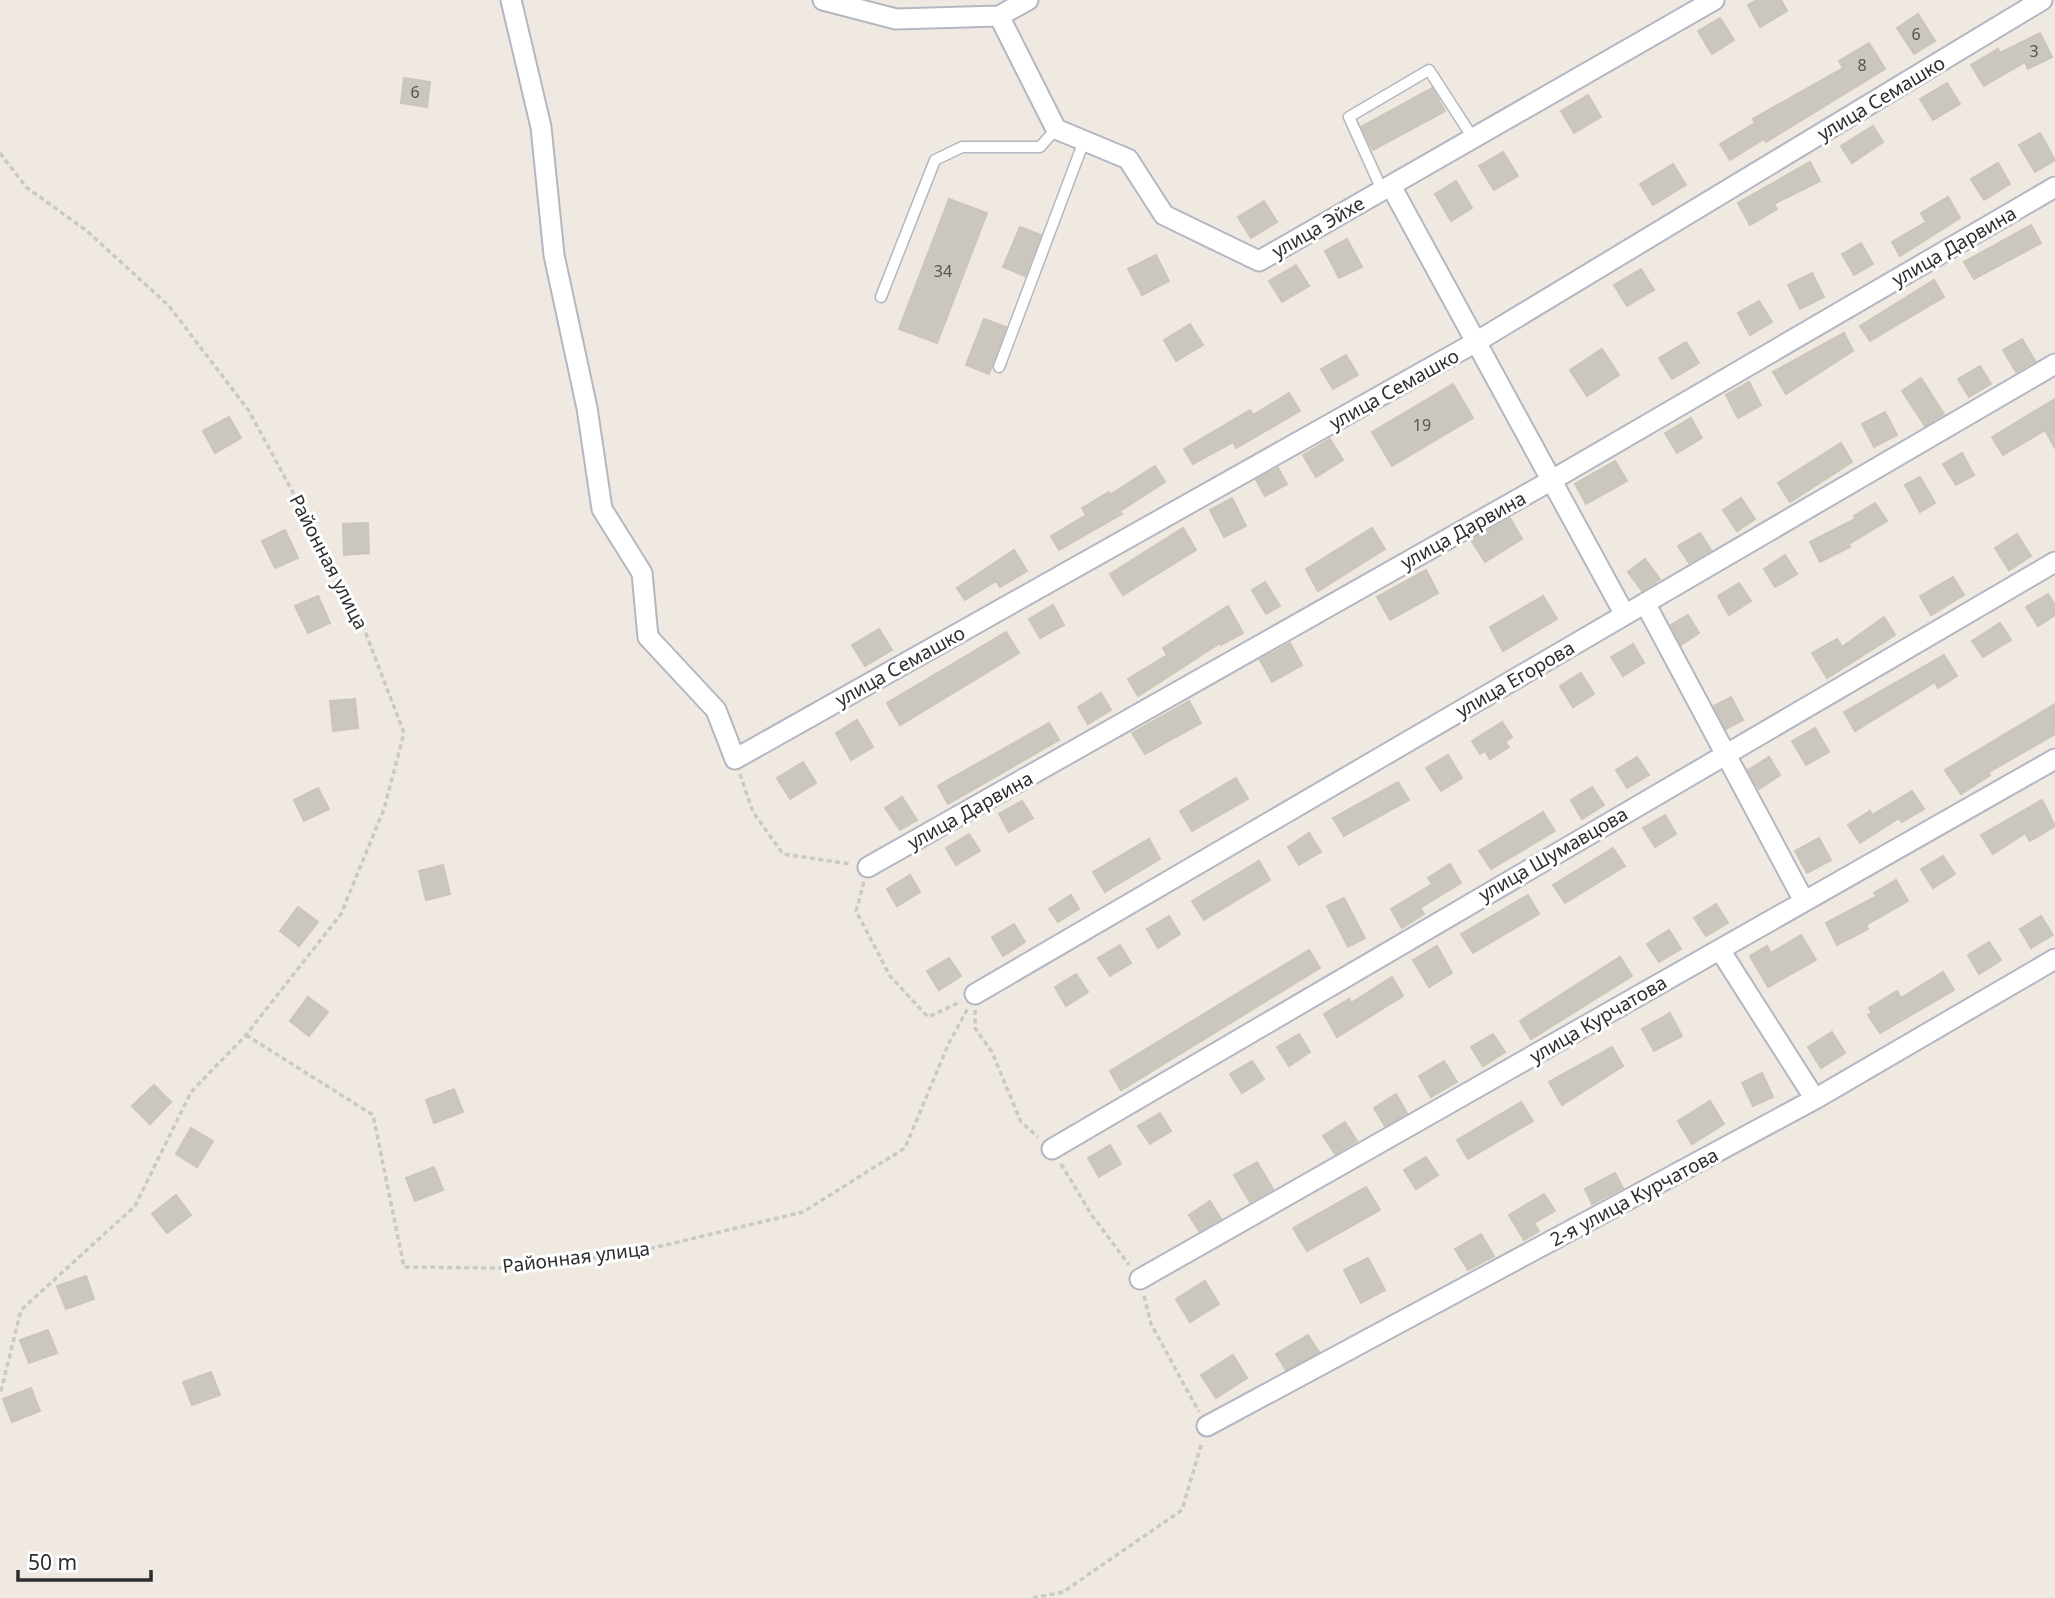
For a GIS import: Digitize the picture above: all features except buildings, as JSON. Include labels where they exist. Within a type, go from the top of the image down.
[{"type":"street","points":[[511,0],[541,127],[554,254],[587,408],[602,509],[642,573],[648,637],[716,710],[735,759]]},
{"type":"street","points":[[823,0],[896,19],[999,16],[1028,0]]},
{"type":"street","name":"улица Эйхе","points":[[1056,129],[1128,159],[1164,215],[1259,261],[1714,0]]},
{"type":"street","name":"улица Семашко","points":[[735,759],[1476,342],[2042,0]]},
{"type":"street","points":[[999,16],[1056,129]]},
{"type":"street","name":"улица Дарвина","points":[[868,867],[1552,480],[2055,187]]},
{"type":"street","points":[[1387,188],[1476,342],[1625,615]]},
{"type":"street","name":"улица Егорова","points":[[975,994],[2055,364]]},
{"type":"street","name":"улица Шумавцова","points":[[1052,1149],[2055,562]]},
{"type":"street","points":[[1645,603],[1804,901]]},
{"type":"street","name":"улица Курчатова","points":[[1140,1279],[2055,759]]},
{"type":"street","points":[[1720,950],[1815,1099]]},
{"type":"street","name":"2-я улица Курчатова","points":[[1207,1426],[1815,1099],[2055,958]]},
{"type":"lane","points":[[1387,188],[1349,117],[1429,70],[1473,138]]},
{"type":"lane","points":[[881,297],[936,160],[962,147],[1040,147],[1056,129]]},
{"type":"lane","points":[[999,367],[1084,141]]},
{"type":"path","name":"Районная улица","points":[[0,153],[26,187],[87,231],[169,306],[249,411],[358,612],[404,733],[384,808],[341,914],[246,1035],[191,1091],[135,1206],[21,1310],[0,1395]]},
{"type":"path","points":[[735,759],[753,811],[783,853],[868,867],[856,911],[890,976],[928,1017],[975,994],[975,1028],[992,1052],[1021,1122],[1052,1149],[1091,1214],[1140,1279],[1151,1324],[1207,1426],[1182,1510],[1063,1592],[1033,1598]]},
{"type":"path","name":"Районная улица","points":[[246,1035],[373,1115],[404,1267],[498,1268],[624,1255],[803,1212],[905,1148],[948,1045],[975,994]]}]
